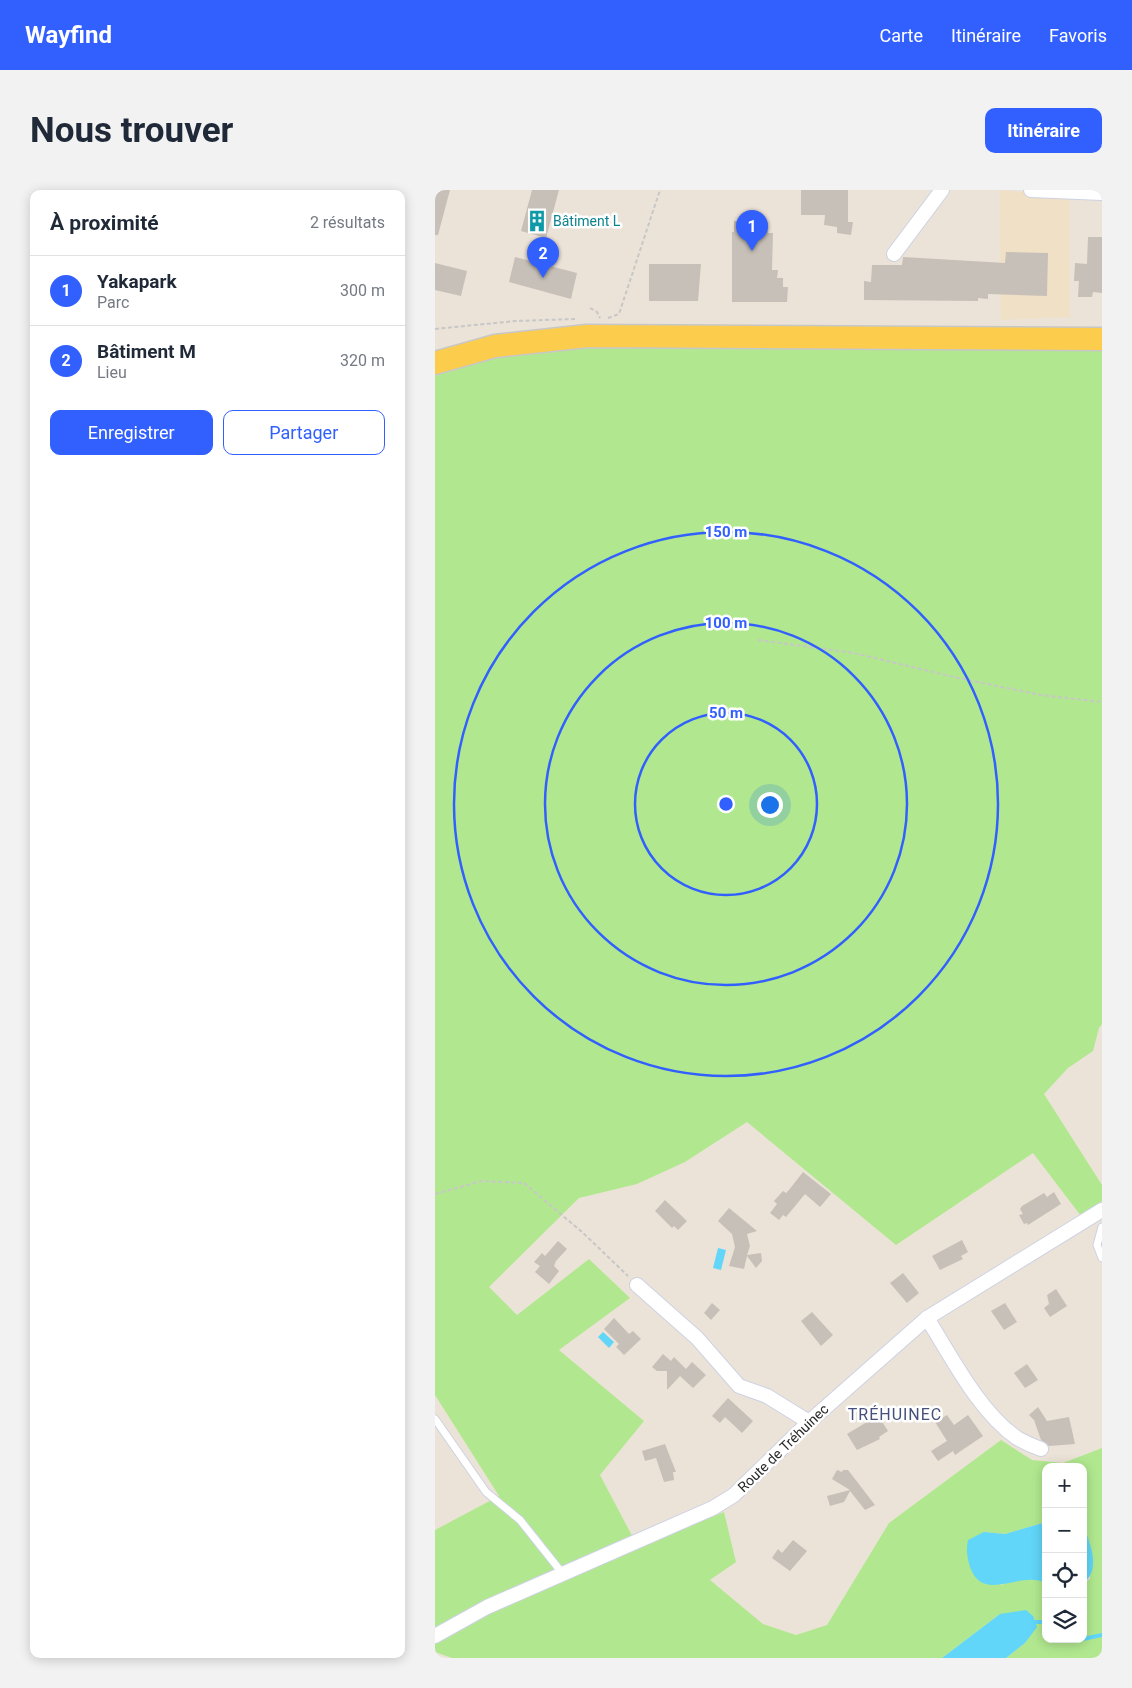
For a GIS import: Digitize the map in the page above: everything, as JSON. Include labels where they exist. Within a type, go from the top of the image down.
[{"type":"main road","points":[[435,363],[495,346],[587,336],[1102,339]]},
{"type":"street","points":[[895,254],[943,190]]},
{"type":"street","points":[[1031,190],[1102,193]]},
{"type":"street","name":"Route de Tréhuinec","points":[[435,1636],[487,1607],[713,1508],[734,1495],[809,1422],[927,1318],[1101,1215]]},
{"type":"street","points":[[637,1285],[697,1338],[739,1386],[767,1396],[809,1422]]},
{"type":"street","points":[[927,1318],[963,1375],[994,1418],[1017,1438],[1041,1450]]},
{"type":"lane","points":[[1102,1228],[1097,1245],[1102,1258]]},
{"type":"lane","points":[[435,1419],[485,1492],[520,1520],[563,1574]]},
{"type":"path","points":[[591,318],[619,314],[660,190]]},
{"type":"path","points":[[590,308],[597,312],[600,318]]},
{"type":"path","points":[[435,329],[515,321],[581,319]]},
{"type":"path","points":[[758,640],[854,653],[958,678],[1041,695],[1102,702]]},
{"type":"path","points":[[435,1194],[482,1181],[524,1183],[582,1232],[637,1285]]},
{"type":"shaded area","points":[[1000,190],[1069,197],[1070,317],[1001,320]]},
{"type":"green space","points":[[627,345],[1102,347],[1102,1024],[1099,1028],[1093,1051],[1068,1068],[1044,1094],[1102,1185],[1102,1201],[1081,1216],[1033,1153],[896,1245],[747,1122],[685,1162],[637,1184],[579,1198],[489,1287],[517,1315],[589,1259],[630,1298],[559,1350],[644,1421],[600,1475],[638,1547],[724,1512],[736,1562],[710,1580],[763,1624],[796,1635],[827,1625],[889,1523],[1001,1440],[1032,1460],[1063,1463],[1102,1448],[1102,1658],[1006,1658],[1025,1643],[1000,1614],[942,1658],[452,1658],[435,1652],[435,1530],[499,1496],[435,1395],[435,372],[458,364],[505,353],[554,348]],"holes":[[[1042,1463],[1087,1463],[1087,1544],[1090,1579],[1087,1581],[1087,1643],[1042,1643],[1042,1582],[1029,1579],[1001,1585],[984,1532],[1005,1534],[1042,1523]]]},
{"type":"water","points":[[718,1248],[726,1250],[721,1270],[713,1268]]},
{"type":"water","points":[[603,1332],[614,1342],[609,1348],[598,1337]]},
{"type":"water","points":[[1042,1523],[1042,1582],[1025,1580],[993,1585],[984,1583],[976,1578],[968,1560],[968,1540],[984,1532],[1005,1534]]},
{"type":"water","points":[[1087,1536],[1093,1560],[1093,1566],[1087,1579]]},
{"type":"water","points":[[1026,1610],[1033,1616],[1037,1627],[1025,1643],[1006,1658],[942,1658],[1000,1614]]},
{"type":"building","points":[[435,190],[450,190],[438,235],[435,235]]},
{"type":"building","name":"Bâtiment L","points":[[532,190],[559,190],[546,238],[521,231]]},
{"type":"building","points":[[801,190],[848,190],[848,222],[853,222],[851,235],[837,233],[837,227],[824,225],[825,215],[801,215]]},
{"type":"building","points":[[734,221],[768,222],[768,233],[773,233],[772,270],[778,270],[777,278],[783,278],[783,287],[788,287],[787,302],[732,302],[732,232],[734,232]]},
{"type":"building","points":[[1088,237],[1102,237],[1102,293],[1093,292],[1092,297],[1078,297],[1079,281],[1074,281],[1075,263],[1087,264]]},
{"type":"building","points":[[1006,252],[1048,253],[1047,296],[988,294],[988,299],[978,298],[978,301],[864,300],[864,281],[871,282],[872,265],[902,265],[903,257],[1005,263]]},
{"type":"building","points":[[515,257],[577,273],[571,299],[509,282]]},
{"type":"building","points":[[435,263],[467,271],[461,296],[435,290]]},
{"type":"building","points":[[649,264],[701,264],[698,301],[649,301]]},
{"type":"building","points":[[803,1172],[831,1194],[820,1207],[805,1194],[786,1217],[783,1215],[779,1220],[770,1213],[777,1204],[774,1201],[783,1191],[786,1193],[789,1190]]},
{"type":"building","points":[[1054,1192],[1061,1204],[1028,1225],[1027,1223],[1024,1224],[1019,1215],[1023,1214],[1020,1209],[1022,1206],[1044,1193],[1047,1197]]},
{"type":"building","points":[[665,1200],[687,1221],[678,1230],[674,1226],[672,1228],[655,1211]]},
{"type":"building","points":[[729,1208],[757,1231],[747,1234],[750,1246],[747,1255],[761,1253],[762,1261],[756,1268],[747,1256],[744,1269],[729,1266],[735,1247],[732,1234],[718,1221]]},
{"type":"building","points":[[962,1240],[968,1252],[961,1256],[963,1259],[940,1270],[932,1256]]},
{"type":"building","points":[[558,1241],[567,1249],[556,1261],[554,1266],[559,1271],[549,1284],[535,1272],[540,1266],[534,1262],[542,1253],[545,1256]]},
{"type":"building","points":[[903,1273],[919,1293],[907,1303],[890,1283]]},
{"type":"building","points":[[1056,1289],[1067,1306],[1050,1317],[1044,1308],[1049,1304],[1047,1295]]},
{"type":"building","points":[[712,1303],[720,1310],[711,1320],[704,1313]]},
{"type":"building","points":[[1005,1303],[1017,1322],[1004,1330],[991,1311]]},
{"type":"building","points":[[812,1312],[833,1335],[821,1346],[801,1321]]},
{"type":"building","points":[[614,1318],[629,1334],[633,1331],[641,1339],[624,1355],[616,1347],[619,1344],[604,1329]]},
{"type":"building","points":[[663,1354],[671,1361],[674,1357],[686,1369],[692,1362],[706,1375],[693,1388],[680,1376],[667,1390],[667,1371],[657,1371],[652,1367]]},
{"type":"building","points":[[1027,1364],[1038,1380],[1025,1388],[1014,1373]]},
{"type":"building","points":[[728,1398],[753,1421],[742,1433],[725,1417],[720,1423],[712,1416]]},
{"type":"building","points":[[1038,1407],[1047,1421],[1069,1417],[1075,1444],[1049,1446],[1041,1440],[1034,1420],[1029,1415]]},
{"type":"building","points":[[876,1412],[888,1431],[879,1437],[880,1439],[857,1450],[847,1434],[867,1422],[865,1418]]},
{"type":"building","points":[[947,1415],[954,1425],[968,1415],[983,1436],[955,1455],[953,1451],[938,1461],[931,1451],[947,1441],[935,1422]]},
{"type":"building","points":[[665,1444],[676,1472],[673,1472],[674,1480],[664,1482],[656,1458],[645,1461],[642,1451]]},
{"type":"building","points":[[837,1470],[842,1472],[843,1470],[848,1470],[875,1505],[865,1510],[850,1491],[844,1502],[830,1506],[827,1496],[850,1490],[832,1479]]},
{"type":"building","points":[[793,1540],[807,1551],[790,1571],[772,1558],[778,1549],[782,1553]]},
{"type":"waterway","points":[[1033,1622],[1042,1622]]},
{"type":"waterway","points":[[1087,1638],[1102,1635]]},
{"type":"place","name":"Bâtiment L","points":[[537,221]]},
{"type":"place","name":"Yakapark","points":[[752,251]]},
{"type":"place","name":"Bâtiment M","points":[[543,278]]},
{"type":"district","name":"TRÉHUINEC","points":[[895,1414]]}]
